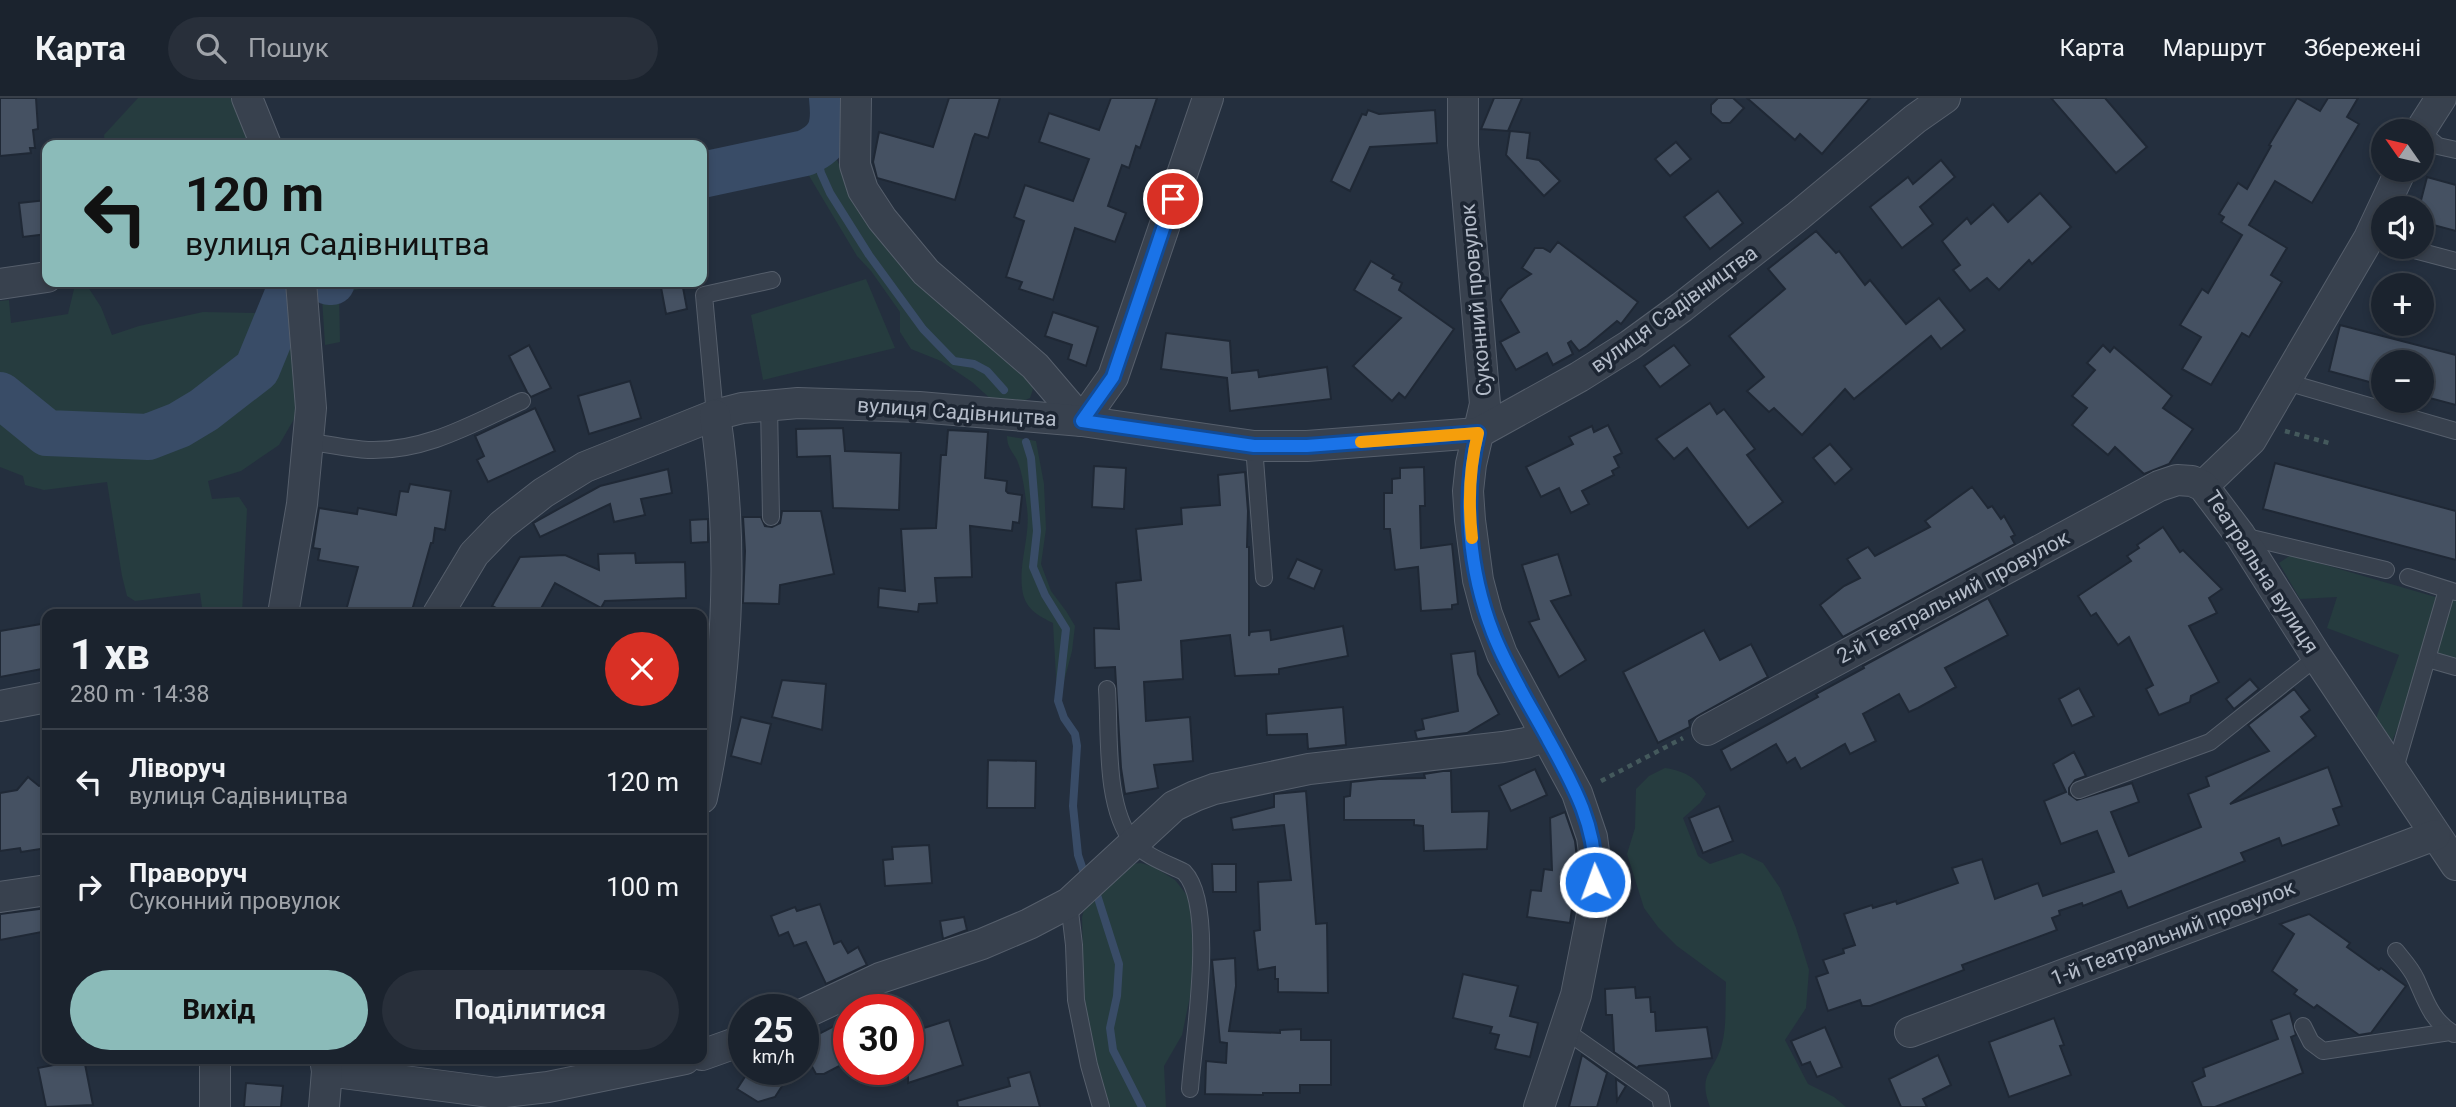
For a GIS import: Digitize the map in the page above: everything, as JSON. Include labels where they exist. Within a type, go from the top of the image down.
[{"type":"street","points":[[247,98],[264,140]]},
{"type":"street","points":[[856,98],[855,164],[863,190],[876,209],[926,272],[1035,366],[1082,421],[1113,377],[1208,98]]},
{"type":"street","name":"Суконний провулок","points":[[1462,98],[1463,145],[1485,404],[1471,464],[1468,491],[1478,580],[1493,634],[1577,793],[1592,837],[1596,867],[1583,962],[1566,1031],[1539,1107]]},
{"type":"street","name":"вулиця Садівництва","points":[[441,609],[474,554],[502,525],[543,493],[585,467],[715,415],[769,404],[919,407],[1082,421],[1254,446],[1307,446],[1478,433],[1630,345],[1682,307],[1915,119],[1945,98]]},
{"type":"street","points":[[2429,119],[2441,98]]},
{"type":"street","name":"Театральна вулиця","points":[[2371,248],[2251,440],[2203,486],[2240,535],[2317,657],[2456,865]]},
{"type":"street","points":[[0,284],[42,278]]},
{"type":"street","points":[[284,609],[302,504],[311,408],[301,287]]},
{"type":"street","points":[[707,766],[723,667],[727,603],[723,471],[715,415]]},
{"type":"street","name":"2-й Театральний провулок","points":[[1707,730],[2160,486],[2177,480],[2192,481],[2203,486]]},
{"type":"street","points":[[0,706],[42,698]]},
{"type":"street","points":[[819,1007],[880,978],[982,944],[1069,903],[1174,806],[1214,789],[1309,769],[1503,747],[1546,736]]},
{"type":"street","name":"1-й Театральний провулок","points":[[1910,1032],[2435,835]]},
{"type":"street","points":[[0,897],[42,891]]},
{"type":"street","points":[[707,1053],[728,1046]]},
{"type":"street","points":[[215,1064],[215,1107]]},
{"type":"street","points":[[324,1107],[326,1065],[497,1100],[661,1064]]},
{"type":"lane","points":[[2434,143],[2456,150]]},
{"type":"lane","points":[[2434,255],[2456,261]]},
{"type":"lane","points":[[707,287],[772,280]]},
{"type":"lane","points":[[703,287],[715,415]]},
{"type":"lane","points":[[2286,382],[2456,432]]},
{"type":"lane","points":[[309,442],[370,450],[408,448],[443,438],[522,401]]},
{"type":"lane","points":[[769,404],[771,517]]},
{"type":"lane","points":[[1254,446],[1264,578]]},
{"type":"lane","points":[[2240,535],[2386,570]]},
{"type":"lane","points":[[2394,773],[2428,659],[2452,591],[2408,577]]},
{"type":"lane","points":[[2079,790],[2210,742],[2317,657]]},
{"type":"lane","points":[[2428,659],[2456,667]]},
{"type":"lane","points":[[1107,689],[1114,796],[1121,820],[1134,843],[1184,872],[1193,885],[1197,901],[1200,984],[1191,1088]]},
{"type":"lane","points":[[1069,903],[1076,1000],[1089,1065],[1101,1107]]},
{"type":"lane","points":[[2396,951],[2416,978],[2432,1015],[2453,1034]]},
{"type":"lane","points":[[2303,1026],[2311,1042],[2323,1051],[2453,1034]]},
{"type":"lane","points":[[1566,1031],[1660,1097],[1662,1107]]},
{"type":"path","points":[[2260,424],[2329,443]]},
{"type":"path","points":[[1577,793],[1700,729],[1707,730]]},
{"type":"green space","points":[[138,98],[235,98],[250,140],[104,140],[104,135]]},
{"type":"green space","points":[[824,152],[834,154],[850,187],[1029,377],[1033,389],[1030,398],[1016,404],[994,402],[972,382],[941,361],[911,349],[900,332],[900,312],[857,256],[808,174],[809,159]]},
{"type":"green space","points":[[866,279],[895,348],[763,380],[751,315]]},
{"type":"green space","points":[[88,287],[101,307],[112,335],[139,326],[203,312],[257,313],[281,328],[298,350],[301,407],[279,445],[241,471],[208,481],[212,499],[239,497],[247,509],[242,609],[202,609],[200,593],[135,601],[127,596],[122,576],[107,482],[44,490],[25,485],[23,476],[0,467],[0,301],[9,300],[11,323],[68,314],[74,289]]},
{"type":"green space","points":[[321,287],[368,287],[339,294],[340,342],[325,345]]},
{"type":"green space","points":[[1007,436],[1036,441],[1044,484],[1046,529],[1041,564],[1051,591],[1075,626],[1072,651],[1060,696],[1057,695],[1053,623],[1038,615],[1023,594],[1027,508],[1021,471]]},
{"type":"green space","points":[[2291,555],[2439,598],[2415,684],[2391,744],[2374,724],[2399,655],[2327,628],[2337,597],[2300,599],[2279,563]]},
{"type":"green space","points":[[2451,596],[2456,598],[2456,662],[2435,656]]},
{"type":"green space","points":[[1665,768],[1689,776],[1706,794],[1683,818],[1698,856],[1710,864],[1742,853],[1763,863],[1780,888],[1809,970],[1806,1008],[1785,1040],[1808,1084],[1834,1097],[1846,1107],[1710,1107],[1705,1087],[1708,1073],[1724,1037],[1726,982],[1677,946],[1658,927],[1644,908],[1627,854],[1635,828],[1636,789],[1649,776]]},
{"type":"green space","points":[[1141,863],[1154,867],[1175,880],[1190,899],[1194,977],[1182,1035],[1164,1066],[1166,1107],[1110,1107],[1094,1057],[1084,1010],[1082,917],[1086,904],[1131,864]]},
{"type":"water","points":[[770,156],[774,167],[707,187],[707,166]]},
{"type":"building","points":[[0,98],[36,98],[38,129],[33,130],[35,148],[30,148],[31,153],[0,156]]},
{"type":"building","points":[[949,98],[1000,98],[988,138],[975,134],[973,138],[955,200],[877,178],[873,162],[879,132],[933,147]]},
{"type":"building","points":[[1111,98],[1157,98],[1140,148],[1136,146],[1129,168],[1122,165],[1108,206],[1126,213],[1115,242],[1075,228],[1053,300],[1019,289],[1022,282],[1006,277],[1024,221],[1014,217],[1025,185],[1073,201],[1089,159],[1039,142],[1049,113],[1099,130]]},
{"type":"building","points":[[1494,98],[1522,98],[1508,131],[1481,129]]},
{"type":"building","points":[[1718,98],[1733,98],[1744,108],[1730,123],[1722,123],[1711,113],[1711,105]]},
{"type":"building","points":[[1747,98],[1870,98],[1822,154],[1800,134],[1795,140]]},
{"type":"building","points":[[2051,98],[2105,98],[2147,147],[2116,173]]},
{"type":"building","points":[[2297,98],[2320,111],[2328,98],[2358,98],[2347,117],[2359,124],[2312,203],[2275,181],[2249,225],[2287,248],[2271,275],[2282,282],[2249,337],[2242,333],[2211,385],[2182,369],[2201,337],[2180,325],[2202,289],[2208,293],[2242,235],[2221,222],[2224,217],[2219,214],[2238,183],[2247,189]]},
{"type":"building","points":[[1368,110],[1379,114],[1435,110],[1437,143],[1370,147],[1350,191],[1331,181],[1362,114],[1366,115]]},
{"type":"building","points":[[1510,131],[1530,133],[1527,158],[1539,160],[1560,181],[1544,196],[1506,155]]},
{"type":"building","points":[[1676,142],[1691,159],[1670,176],[1655,159]]},
{"type":"building","points":[[1941,160],[1955,177],[1920,207],[1933,224],[1902,248],[1870,207],[1908,177],[1913,184]]},
{"type":"building","points":[[2434,179],[2456,185],[2456,231],[2434,225],[2434,196],[2422,196],[2426,182],[2434,182]]},
{"type":"building","points":[[1718,191],[1743,223],[1710,249],[1684,217]]},
{"type":"building","points":[[2040,193],[2071,227],[2032,264],[2029,260],[1999,290],[1987,278],[1970,291],[1953,270],[1960,265],[1942,241],[1967,218],[1971,224],[1993,204],[2008,222]]},
{"type":"building","points":[[42,201],[42,235],[23,237],[19,203]]},
{"type":"building","points":[[1816,231],[1836,253],[1839,251],[1865,285],[1870,280],[1906,324],[1939,298],[1965,330],[1941,349],[1931,336],[1854,399],[1845,389],[1802,435],[1774,408],[1769,412],[1747,391],[1764,377],[1729,336],[1785,289],[1768,269]]},
{"type":"building","points":[[1558,242],[1638,302],[1621,324],[1617,321],[1579,351],[1571,341],[1568,343],[1573,354],[1553,365],[1547,353],[1516,370],[1500,342],[1519,332],[1500,300],[1508,289],[1531,274],[1522,268],[1535,248],[1550,252]]},
{"type":"building","points":[[1371,261],[1402,283],[1399,290],[1454,329],[1405,398],[1399,393],[1392,401],[1353,366],[1401,318],[1354,290]]},
{"type":"building","points":[[661,287],[683,287],[687,309],[666,314]]},
{"type":"building","points":[[1053,312],[1098,327],[1086,366],[1068,359],[1072,345],[1045,336]]},
{"type":"building","points":[[2340,325],[2371,333],[2371,336],[2383,336],[2456,355],[2456,405],[2434,399],[2434,350],[2371,350],[2371,382],[2329,371]]},
{"type":"building","points":[[1166,333],[1230,341],[1232,373],[1258,370],[1259,377],[1327,367],[1331,399],[1230,411],[1227,378],[1161,369]]},
{"type":"building","points":[[529,345],[551,388],[531,397],[509,356]]},
{"type":"building","points":[[1674,345],[1690,365],[1660,387],[1644,366]]},
{"type":"building","points":[[2103,345],[2110,352],[2114,347],[2172,396],[2163,408],[2193,429],[2169,464],[2144,474],[2115,447],[2108,455],[2072,425],[2087,408],[2072,396],[2095,370],[2087,363]]},
{"type":"building","points":[[630,381],[641,418],[589,434],[578,396]]},
{"type":"building","points":[[1710,403],[1717,414],[1724,409],[1755,449],[1747,455],[1783,502],[1748,528],[1687,448],[1674,459],[1656,439]]},
{"type":"building","points":[[535,408],[555,451],[488,482],[477,460],[484,456],[475,436]]},
{"type":"building","points":[[1608,425],[1622,453],[1614,457],[1619,467],[1612,471],[1614,475],[1582,491],[1589,504],[1571,513],[1559,488],[1541,497],[1526,467],[1573,444],[1569,437],[1592,426],[1594,432]]},
{"type":"building","points":[[843,428],[845,451],[901,453],[899,510],[833,508],[830,456],[797,457],[796,429]]},
{"type":"building","points":[[948,430],[988,432],[985,478],[1007,481],[1008,493],[1022,495],[1019,523],[1013,522],[1012,531],[970,526],[972,577],[935,578],[937,603],[919,604],[918,612],[878,607],[879,588],[905,591],[901,529],[936,528],[941,455],[946,455]]},
{"type":"building","points":[[1830,444],[1852,469],[1835,484],[1813,458]]},
{"type":"building","points":[[2275,463],[2456,511],[2456,560],[2263,509]]},
{"type":"building","points":[[1094,466],[1126,468],[1124,509],[1092,507]]},
{"type":"building","points":[[1424,467],[1425,506],[1420,506],[1421,548],[1452,544],[1458,604],[1452,605],[1452,609],[1421,611],[1418,567],[1395,570],[1390,529],[1384,529],[1384,493],[1392,493],[1392,479],[1400,478],[1400,468]]},
{"type":"building","points":[[668,469],[672,493],[641,499],[645,515],[614,522],[610,504],[540,537],[533,523],[600,486]]},
{"type":"building","points":[[1245,472],[1249,547],[1249,636],[1250,632],[1270,630],[1271,640],[1343,626],[1348,656],[1279,669],[1279,674],[1235,676],[1230,635],[1181,641],[1183,679],[1144,682],[1146,721],[1190,717],[1193,761],[1154,765],[1158,788],[1125,794],[1115,667],[1095,668],[1094,628],[1119,629],[1116,583],[1141,580],[1136,529],[1182,524],[1181,508],[1220,505],[1218,475]]},
{"type":"building","points":[[410,484],[451,491],[445,530],[435,528],[433,543],[412,609],[346,609],[358,567],[318,560],[320,549],[313,548],[319,508],[357,514],[358,508],[396,515],[400,491],[408,492]]},
{"type":"building","points":[[1972,487],[1988,508],[1992,506],[2001,519],[2004,516],[2015,535],[2011,537],[2015,544],[1843,637],[1820,605],[1844,586],[1860,578],[1847,559],[1868,547],[1875,556],[1930,527],[1925,521]]},
{"type":"building","points":[[782,511],[821,511],[834,574],[780,585],[779,604],[743,603],[743,517],[761,517],[765,526],[772,527],[780,523]]},
{"type":"building","points":[[708,519],[708,542],[691,543],[690,520]]},
{"type":"building","points":[[2163,527],[2180,552],[2183,550],[2222,589],[2209,598],[2217,613],[2189,626],[2219,682],[2191,696],[2190,702],[2159,715],[2146,689],[2153,685],[2129,637],[2118,645],[2096,613],[2091,616],[2078,596],[2131,561],[2127,556],[2139,548],[2137,545]]},
{"type":"building","points":[[635,553],[636,563],[685,562],[686,598],[605,601],[601,608],[555,583],[541,609],[498,609],[492,606],[520,557],[565,555],[599,570],[598,554]]},
{"type":"building","points":[[1558,554],[1571,595],[1551,601],[1586,660],[1559,677],[1529,622],[1539,619],[1522,565]]},
{"type":"building","points":[[1297,559],[1322,570],[1314,589],[1288,578]]},
{"type":"building","points":[[1988,598],[2008,635],[1945,668],[1956,687],[1918,708],[1909,712],[1899,694],[1863,714],[1876,741],[1850,754],[1845,744],[1801,769],[1795,758],[1787,763],[1776,744],[1731,770],[1721,750],[1818,697],[1816,694],[1864,668],[1863,666]]},
{"type":"building","points":[[42,624],[42,669],[0,677],[0,631]]},
{"type":"building","points":[[1704,630],[1720,660],[1751,644],[1768,677],[1689,721],[1690,727],[1658,743],[1623,672]]},
{"type":"building","points":[[1475,651],[1478,674],[1499,714],[1467,733],[1417,739],[1415,731],[1424,729],[1422,719],[1458,711],[1451,654]]},
{"type":"building","points":[[2250,679],[2259,689],[2234,709],[2226,699]]},
{"type":"building","points":[[782,680],[826,684],[822,730],[772,717]]},
{"type":"building","points":[[2079,688],[2094,716],[2072,726],[2059,699]]},
{"type":"building","points":[[2294,689],[2310,710],[2301,717],[2316,736],[2230,804],[2328,767],[2342,806],[2333,809],[2339,825],[2282,846],[2279,838],[2241,853],[2245,861],[2128,908],[2121,891],[2083,906],[2082,903],[2059,911],[2060,915],[2052,918],[2057,930],[1962,965],[1964,970],[1870,1006],[1862,1006],[1860,1000],[1828,1011],[1816,977],[1828,973],[1823,960],[1844,953],[1843,949],[1855,945],[1844,914],[1872,905],[1873,908],[1896,901],[1897,904],[1958,883],[1952,868],[1982,859],[1995,899],[2038,883],[2043,896],[2114,872],[2097,831],[2061,844],[2044,801],[2066,792],[2053,764],[2074,752],[2086,776],[2075,780],[2069,788],[2069,794],[2077,800],[2132,783],[2139,802],[2111,812],[2129,856],[2201,827],[2188,794],[2209,786],[2206,777],[2269,751],[2248,725]]},
{"type":"building","points":[[1343,707],[1346,745],[1308,749],[1307,734],[1267,735],[1266,714]]},
{"type":"building","points":[[741,717],[771,724],[761,764],[731,756]]},
{"type":"building","points":[[988,760],[1036,761],[1035,808],[987,808]]},
{"type":"building","points":[[1535,769],[1547,795],[1511,811],[1499,786]]},
{"type":"building","points":[[1451,771],[1452,812],[1489,811],[1487,849],[1424,851],[1423,826],[1414,825],[1414,820],[1344,820],[1344,797],[1350,796],[1351,782],[1425,778],[1424,774]]},
{"type":"building","points":[[28,777],[39,786],[42,785],[42,849],[21,852],[20,848],[0,851],[0,793],[17,790]]},
{"type":"building","points":[[1306,791],[1316,924],[1327,923],[1328,993],[1278,992],[1275,967],[1258,970],[1254,931],[1260,930],[1258,882],[1291,880],[1284,825],[1233,830],[1231,818],[1274,807],[1274,794]]},
{"type":"building","points":[[1719,806],[1733,841],[1703,853],[1689,818]]},
{"type":"building","points":[[1565,812],[1575,841],[1578,867],[1570,923],[1527,917],[1531,890],[1541,891],[1544,869],[1552,870],[1550,818]]},
{"type":"building","points":[[929,845],[932,883],[885,886],[883,860],[893,859],[892,847]]},
{"type":"building","points":[[1212,864],[1236,864],[1236,892],[1213,892]]},
{"type":"building","points":[[820,904],[834,944],[841,941],[848,953],[858,947],[867,965],[826,984],[806,942],[794,946],[788,932],[779,936],[771,916],[795,907],[797,911]]},
{"type":"building","points":[[42,909],[42,932],[0,940],[0,914]]},
{"type":"building","points":[[2309,914],[2350,943],[2347,947],[2406,986],[2371,1033],[2359,1035],[2317,1005],[2314,1008],[2294,994],[2297,990],[2272,971],[2294,934],[2280,924]]},
{"type":"building","points":[[964,917],[967,930],[943,939],[940,921]]},
{"type":"building","points":[[1235,958],[1236,986],[1229,1031],[1280,1033],[1280,1030],[1301,1029],[1301,1040],[1331,1040],[1331,1085],[1300,1085],[1300,1093],[1205,1094],[1206,1061],[1226,1063],[1227,1043],[1220,1042],[1212,960]]},
{"type":"building","points":[[1463,974],[1518,986],[1510,1016],[1538,1023],[1530,1057],[1495,1049],[1499,1035],[1490,1033],[1492,1027],[1453,1018]]},
{"type":"building","points":[[1635,987],[1636,998],[1650,997],[1651,1012],[1655,1012],[1656,1031],[1707,1027],[1712,1058],[1637,1068],[1614,1052],[1612,1015],[1606,1015],[1605,989]]},
{"type":"building","points":[[2290,1013],[2296,1035],[2291,1037],[2303,1073],[2215,1107],[2202,1107],[2192,1082],[2205,1076],[2203,1068],[2278,1039],[2271,1020]]},
{"type":"building","points":[[2054,1018],[2064,1045],[2060,1046],[2071,1075],[2009,1097],[1989,1042]]},
{"type":"building","points":[[949,1020],[963,1065],[924,1078],[924,1028]]},
{"type":"building","points":[[833,1027],[833,1069],[824,1074],[819,1074],[819,1034]]},
{"type":"building","points":[[1825,1027],[1842,1067],[1817,1077],[1810,1062],[1802,1065],[1791,1041]]},
{"type":"building","points":[[1582,1055],[1607,1073],[1597,1107],[1569,1107]]},
{"type":"building","points":[[1938,1055],[1951,1085],[1923,1099],[1927,1107],[1901,1107],[1889,1079]]},
{"type":"building","points":[[58,1064],[85,1064],[93,1105],[46,1107],[38,1068]]},
{"type":"building","points":[[1030,1072],[1040,1107],[958,1107],[957,1101],[1010,1086],[1008,1078]]},
{"type":"building","points":[[1616,1079],[1626,1086],[1617,1101]]},
{"type":"building","points":[[246,1083],[283,1086],[281,1107],[244,1107]]},
{"type":"building","points":[[740,1085],[783,1085],[775,1097],[758,1102],[737,1089]]},
{"type":"waterway","points":[[707,174],[805,153],[814,148],[830,132],[833,117],[832,98]]},
{"type":"waterway","points":[[815,148],[821,173],[830,193],[869,255],[923,329],[954,361],[974,364],[987,371],[1004,390]]},
{"type":"waterway","points":[[0,395],[47,433],[148,437],[179,425],[204,410],[257,369],[289,291]]},
{"type":"waterway","points":[[1026,442],[1031,458],[1037,531],[1033,567],[1045,595],[1066,629],[1058,701],[1064,718],[1075,734],[1077,746],[1073,806],[1078,855],[1084,873]]},
{"type":"waterway","points":[[1097,895],[1119,964],[1117,996],[1110,1028],[1113,1050],[1142,1107]]},
{"type":"slow traffic","points":[[1361,442],[1478,433],[1468,491],[1472,538]]},
{"type":"route","points":[[1173,199],[1113,377],[1082,421],[1254,446],[1307,446],[1478,433],[1468,491],[1478,580],[1493,634],[1502,654],[1577,793],[1592,837],[1595,882]]}]
